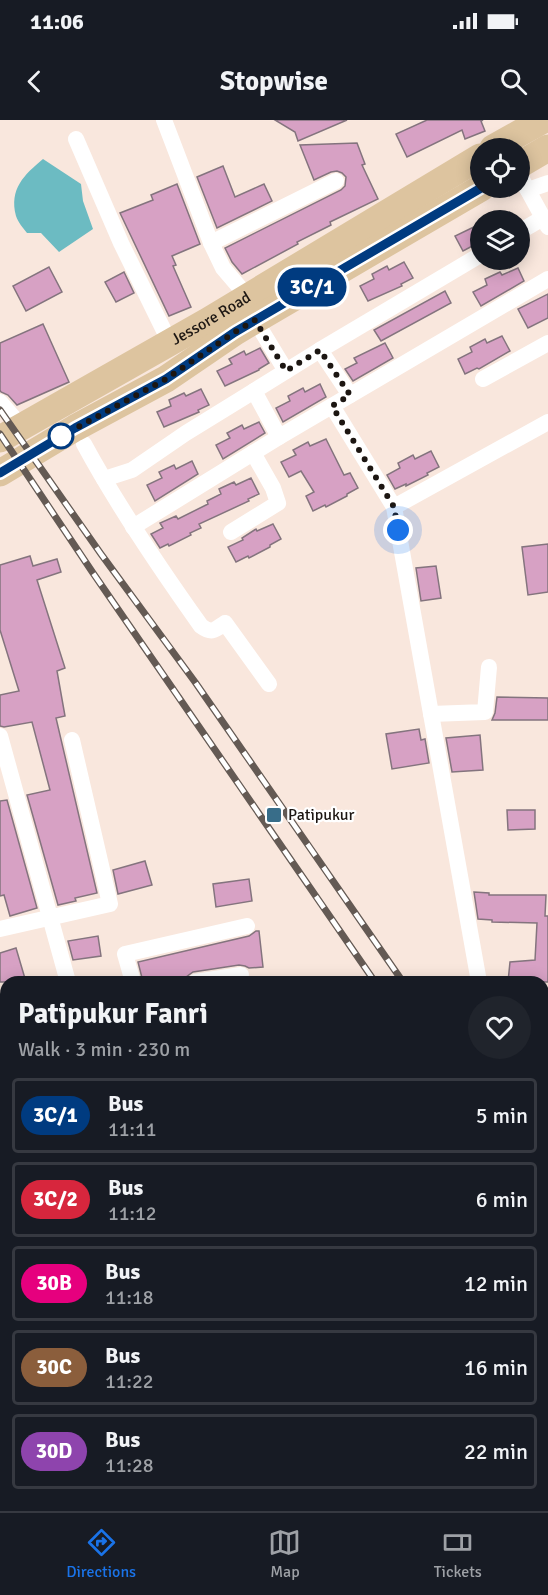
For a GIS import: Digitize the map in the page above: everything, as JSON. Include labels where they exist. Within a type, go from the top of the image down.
[{"type":"main road","name":"Jessore Road","points":[[513,138],[543,120]]},
{"type":"main road","points":[[530,159],[548,148]]},
{"type":"main road","name":"Jessore Road","points":[[11,433],[170,343],[241,314],[470,165]]},
{"type":"main road","points":[[0,473],[75,428],[166,379],[241,314],[470,194]]},
{"type":"street","points":[[164,120],[210,243],[223,268],[241,314],[286,371]]},
{"type":"street","points":[[76,139],[121,243],[170,343]]},
{"type":"street","points":[[210,243],[336,181]]},
{"type":"street","points":[[530,189],[548,183]]},
{"type":"street","points":[[530,194],[546,222],[530,228]]},
{"type":"street","points":[[104,479],[132,470],[186,433],[286,371],[470,261]]},
{"type":"street","points":[[133,527],[279,437],[548,279]]},
{"type":"street","points":[[483,379],[548,344]]},
{"type":"street","points":[[320,350],[350,395]]},
{"type":"street","points":[[254,391],[279,437]]},
{"type":"street","points":[[0,402],[11,433]]},
{"type":"street","points":[[332,406],[394,507],[478,976]]},
{"type":"street","points":[[394,507],[548,422]]},
{"type":"street","points":[[84,444],[133,527],[201,626],[212,631],[225,623],[269,684]]},
{"type":"street","points":[[231,532],[278,503],[273,488],[253,453]]},
{"type":"street","points":[[431,714],[484,711],[489,667]]},
{"type":"street","points":[[0,736],[66,976]]},
{"type":"street","points":[[0,929],[111,904],[72,740]]},
{"type":"street","points":[[131,976],[125,954],[247,926]]},
{"type":"street","points":[[234,976],[241,975]]},
{"type":"water","points":[[43,159],[81,184],[83,201],[93,229],[59,252],[41,233],[27,233],[19,223],[14,206],[16,190],[20,183]]},
{"type":"building","points":[[275,120],[347,120],[298,141],[295,132]]},
{"type":"building","points":[[427,120],[483,120],[481,121],[485,131],[465,139],[462,130],[407,157],[396,134]]},
{"type":"building","points":[[357,143],[365,164],[362,165],[378,199],[330,222],[331,225],[242,274],[232,262],[225,248],[345,186],[346,177],[337,171],[314,180],[300,145]]},
{"type":"building","points":[[223,166],[235,197],[264,184],[272,201],[217,228],[197,177]]},
{"type":"building","points":[[177,184],[200,244],[172,256],[176,265],[173,266],[191,307],[169,316],[120,213],[153,200],[151,195]]},
{"type":"building","points":[[470,229],[470,247],[463,251],[455,236]]},
{"type":"building","points":[[404,262],[413,278],[401,284],[402,286],[368,301],[360,286],[374,279],[372,274],[387,266],[389,270]]},
{"type":"building","points":[[49,267],[62,292],[26,311],[13,286]]},
{"type":"building","points":[[519,270],[524,281],[481,306],[473,292],[487,285],[485,279],[500,272],[502,275]]},
{"type":"building","points":[[124,272],[134,293],[116,302],[105,282]]},
{"type":"building","points":[[445,291],[451,303],[381,341],[374,330]]},
{"type":"building","points":[[548,294],[548,318],[528,328],[518,309]]},
{"type":"building","points":[[43,324],[69,382],[17,405],[0,390],[0,343]]},
{"type":"building","points":[[502,336],[510,351],[479,369],[465,374],[458,359],[472,352],[470,347],[485,339],[487,343]]},
{"type":"building","points":[[385,343],[393,358],[353,381],[345,369],[357,363],[354,358]]},
{"type":"building","points":[[260,348],[269,363],[225,386],[217,371],[232,364],[229,359],[244,351],[246,355]]},
{"type":"building","points":[[320,384],[326,397],[283,422],[276,408],[290,401],[288,396],[303,388],[305,392]]},
{"type":"building","points":[[201,389],[209,405],[198,410],[199,412],[164,427],[157,412],[171,406],[169,400]]},
{"type":"building","points":[[259,422],[265,433],[223,459],[216,445],[230,438],[227,433],[242,425],[244,429]]},
{"type":"building","points":[[326,439],[344,475],[350,473],[358,488],[326,507],[325,505],[313,511],[306,496],[314,492],[301,471],[289,477],[281,462],[296,455],[293,450],[308,442],[310,446]]},
{"type":"building","points":[[431,451],[439,467],[406,486],[406,484],[395,489],[387,475],[400,468],[398,463],[413,455],[415,459]]},
{"type":"building","points":[[192,461],[198,474],[155,501],[147,485],[162,478],[159,472],[174,465],[176,469]]},
{"type":"building","points":[[251,478],[259,494],[199,524],[201,528],[190,533],[191,535],[160,548],[151,534],[163,528],[160,523],[176,516],[178,519],[208,504],[207,501],[221,494],[219,489]]},
{"type":"building","points":[[273,524],[281,539],[249,558],[248,556],[236,562],[228,547],[243,540],[242,538],[256,529],[257,531]]},
{"type":"building","points":[[548,544],[548,592],[528,595],[522,547]]},
{"type":"building","points":[[30,556],[33,566],[57,559],[61,572],[37,580],[65,668],[57,671],[65,716],[56,718],[97,893],[58,905],[27,795],[50,790],[32,722],[0,726],[0,695],[19,691],[0,630],[0,565]]},
{"type":"building","points":[[436,566],[441,598],[421,601],[416,568]]},
{"type":"building","points":[[497,697],[548,698],[548,720],[492,720]]},
{"type":"building","points":[[419,729],[421,740],[425,739],[429,763],[392,769],[386,734]]},
{"type":"building","points":[[480,735],[483,770],[452,772],[446,738]]},
{"type":"building","points":[[7,800],[37,908],[10,916],[4,895],[0,896],[0,801]]},
{"type":"building","points":[[507,810],[535,810],[535,829],[508,830]]},
{"type":"building","points":[[145,861],[152,885],[118,894],[113,870]]},
{"type":"building","points":[[249,879],[252,901],[216,907],[213,884]]},
{"type":"building","points":[[474,892],[489,893],[489,895],[546,895],[548,976],[509,976],[510,962],[535,960],[537,923],[492,922],[492,920],[478,919]]},
{"type":"building","points":[[259,931],[263,967],[249,968],[239,965],[193,972],[187,976],[142,976],[138,962],[249,936]]},
{"type":"building","points":[[98,936],[101,956],[73,960],[68,941]]},
{"type":"building","points":[[16,948],[24,976],[0,976],[0,953]]},
{"type":"railway","points":[[0,410],[101,554],[195,682],[399,976]]},
{"type":"railway","points":[[0,434],[371,976]]},
{"type":"bus line","name":"3C/1","points":[[0,473],[75,428],[166,379],[235,332],[470,194]]},
{"type":"place","name":"Patipukur","points":[[274,815]]},
{"type":"route","points":[[61,436],[56,439],[166,379],[255,320],[286,371],[320,350],[350,395],[332,406],[394,507],[398,530]]}]
